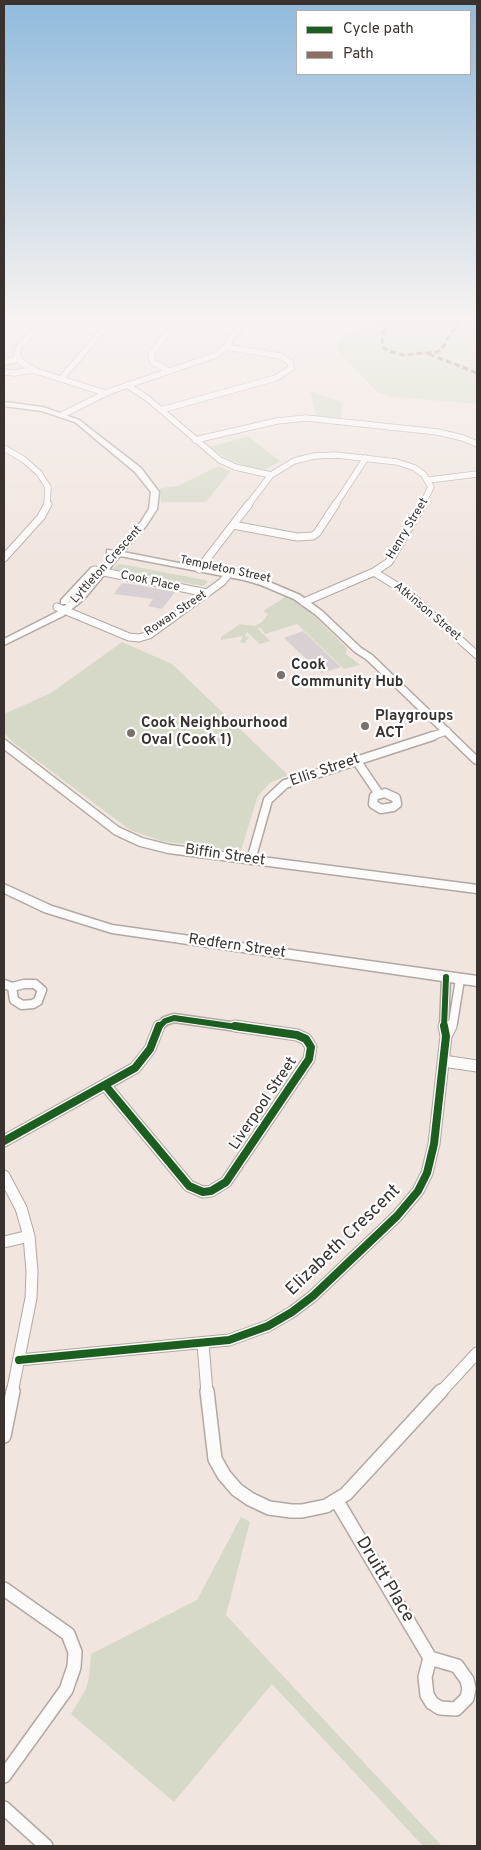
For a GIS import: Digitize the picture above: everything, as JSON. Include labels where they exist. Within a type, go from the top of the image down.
[{"type":"main road","name":"Redfern Street","points":[[4,888],[48,909],[112,929],[477,981]]},
{"type":"street","name":"Lyttleton Crescent","points":[[4,642],[47,622],[98,571],[116,550],[141,514],[147,498],[148,485],[138,470],[90,430],[62,415],[19,406]]},
{"type":"street","points":[[62,415],[79,406]]},
{"type":"street","points":[[157,406],[224,463],[271,475]]},
{"type":"street","points":[[161,410],[174,406]]},
{"type":"street","points":[[195,440],[277,421],[306,418],[438,432],[463,438],[477,444]]},
{"type":"street","points":[[4,448],[24,459],[39,473],[48,487],[49,495],[48,504],[41,517],[4,558]]},
{"type":"street","name":"Henry Street","points":[[201,566],[271,475],[294,461],[314,456],[336,455],[366,458],[406,465],[418,470],[429,480],[431,486],[429,493],[389,562],[374,572],[308,600]]},
{"type":"street","points":[[233,525],[301,537],[313,536],[366,458]]},
{"type":"street","points":[[429,480],[477,474]]},
{"type":"street","name":"Templeton Street","points":[[116,550],[280,582],[308,600],[358,650],[369,657],[477,761]]},
{"type":"street","name":"Cook Place","points":[[98,571],[207,593]]},
{"type":"street","name":"Rowan Street","points":[[61,609],[129,637],[138,638],[148,635],[222,582],[231,572]]},
{"type":"street","name":"Atkinson Street","points":[[374,572],[408,593],[477,655]]},
{"type":"street","name":"Lyttleton Crescent","points":[[4,634],[61,609]]},
{"type":"street","name":"Ellis Street","points":[[251,860],[268,800],[277,790],[295,780],[447,731]]},
{"type":"street","name":"Biffin Street","points":[[4,744],[124,835],[159,847],[477,889]]},
{"type":"street","points":[[356,760],[379,794]]},
{"type":"street","name":"Elizabeth Crescent","points":[[19,1360],[203,1344],[229,1340],[255,1332],[292,1312],[313,1296],[397,1216],[412,1199],[430,1163],[446,1036],[443,1022],[446,977]]},
{"type":"street","name":"Elizabeth Crescent","points":[[446,1036],[453,1023],[460,979]]},
{"type":"street","name":"Liverpool Street","points":[[4,1141],[135,1068],[150,1049],[159,1026],[165,1021],[174,1018],[297,1035],[306,1039],[311,1047],[309,1059],[226,1182],[211,1191],[202,1192],[188,1186],[105,1085]]},
{"type":"street","points":[[443,1061],[477,1066]]},
{"type":"street","points":[[4,1176],[21,1208],[29,1236],[32,1272],[31,1298],[4,1436]]},
{"type":"street","points":[[4,1242],[29,1236]]},
{"type":"street","points":[[203,1344],[211,1436],[215,1459],[224,1475],[237,1490],[250,1499],[275,1509],[302,1511],[337,1501],[354,1486],[477,1353]]},
{"type":"street","name":"Druitt Place","points":[[337,1501],[430,1658]]},
{"type":"street","points":[[4,1589],[68,1634],[75,1652],[74,1667],[66,1690],[4,1776]]},
{"type":"street","points":[[4,1808],[46,1846]]},
{"type":"green space","points":[[314,406],[342,406],[341,418],[316,416]]},
{"type":"green space","points":[[248,436],[280,461],[265,470],[249,467],[229,460],[210,447]]},
{"type":"green space","points":[[218,466],[231,471],[206,502],[161,502],[160,488],[178,486]]},
{"type":"green space","points":[[121,564],[208,582],[203,586],[113,569]]},
{"type":"green space","points":[[287,596],[299,602],[315,617],[347,648],[346,654],[360,665],[344,669],[297,624],[265,634],[261,628],[257,628],[270,641],[260,644],[247,632],[245,636],[249,637],[245,643],[240,642],[243,636],[221,640],[221,637],[240,624],[255,626],[262,622],[268,614],[263,611]]},
{"type":"green space","points":[[122,642],[172,664],[288,775],[270,783],[258,796],[241,850],[235,851],[161,841],[130,830],[15,744],[4,733],[4,714],[51,693]]},
{"type":"green space","points":[[241,1517],[250,1522],[226,1615],[442,1846],[423,1846],[272,1684],[174,1802],[71,1714],[86,1689],[91,1654],[197,1600]]},
{"type":"building","points":[[122,583],[175,592],[162,609],[148,606],[153,599],[114,594]]},
{"type":"building","points":[[303,631],[341,667],[321,673],[284,638]]},
{"type":"cycle path","points":[[19,1360],[229,1340],[268,1326],[292,1312],[313,1296],[397,1216],[418,1191],[427,1173],[434,1144],[446,1036],[443,1022],[446,977]]},
{"type":"cycle path","points":[[4,1141],[135,1068],[150,1049],[159,1026],[165,1021],[174,1018],[297,1035],[306,1039],[311,1047],[309,1059],[226,1182],[211,1191],[203,1192],[189,1186],[105,1085]]},
{"type":"place","name":"Cook Community Hub","points":[[281,675]]},
{"type":"place","name":"Playgroups ACT","points":[[365,726]]},
{"type":"place","name":"Cook Neighbourhood Oval (Cook 1)","points":[[131,733]]}]
